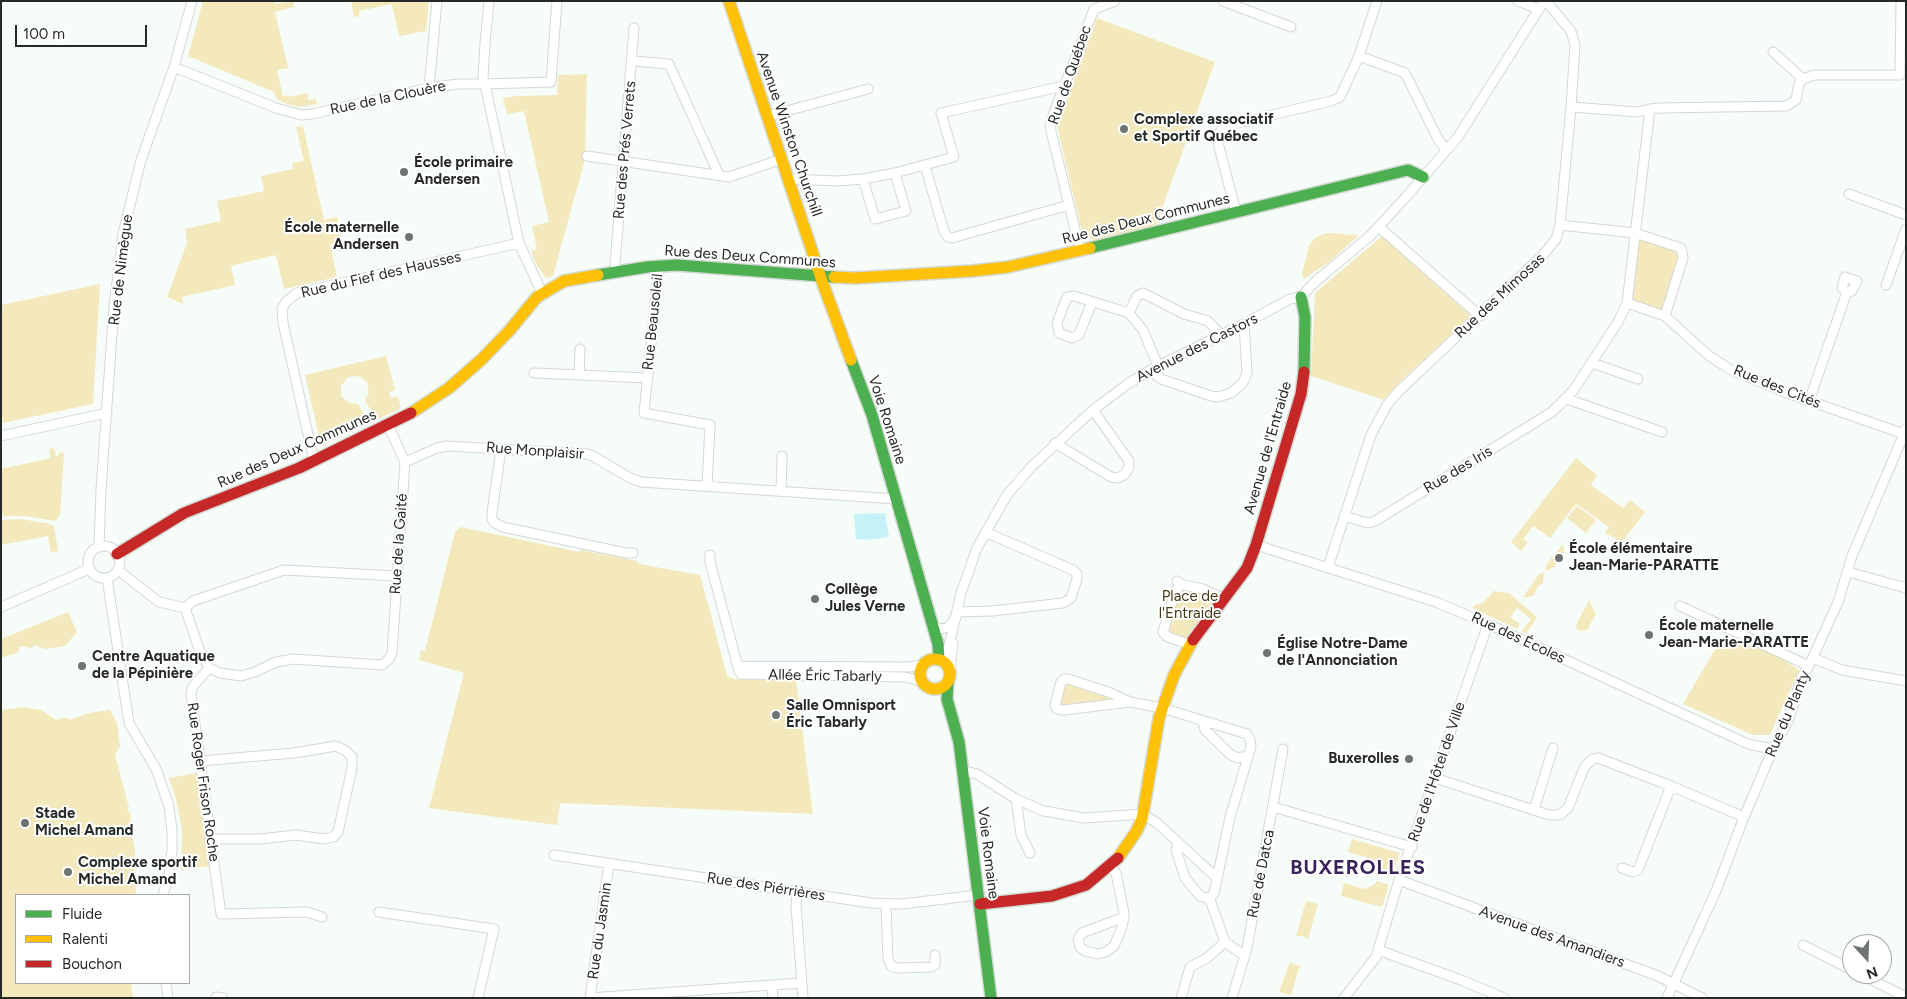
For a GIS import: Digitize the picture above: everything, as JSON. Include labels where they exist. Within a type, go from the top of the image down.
[{"type":"street","name":"Rue de Nimègue","points":[[100,547],[101,489],[114,306],[123,234],[141,160],[174,67],[192,1]]},
{"type":"street","points":[[429,88],[437,1]]},
{"type":"street","points":[[488,1],[483,77],[520,243],[542,293]]},
{"type":"street","name":"Rue de la Clouère","points":[[174,67],[276,108],[300,115],[445,85],[551,82],[557,1]]},
{"type":"street","name":"Avenue Winston Churchill","points":[[730,1],[745,52],[820,276]]},
{"type":"street","name":"Rue de Québec","points":[[1080,250],[1050,127],[1094,9],[1115,1]]},
{"type":"street","points":[[1223,1],[1291,27]]},
{"type":"street","points":[[1236,212],[1217,139],[1220,132],[1225,126],[1331,102],[1340,98],[1359,56],[1376,1]]},
{"type":"street","points":[[1518,1],[1542,4]]},
{"type":"street","points":[[1571,107],[1638,112],[1660,108],[1789,105],[1796,100],[1799,84],[1803,79],[1814,75],[1900,75],[1901,1]]},
{"type":"street","name":"Rue des Mimosas","points":[[1328,567],[1371,435],[1387,405],[1548,250],[1556,239],[1560,226],[1575,45],[1568,26],[1542,4]]},
{"type":"street","name":"Avenue des Castors","points":[[949,677],[956,615],[966,576],[985,532],[1008,495],[1031,467],[1092,410],[1154,368],[1290,299],[1301,297],[1316,281],[1343,260],[1379,227],[1446,150],[1474,113],[1542,4]]},
{"type":"street","name":"Rue des Prés Verrets","points":[[616,271],[634,28]]},
{"type":"street","points":[[1774,52],[1803,79]]},
{"type":"street","points":[[1359,56],[1404,73],[1438,139],[1446,150]]},
{"type":"street","points":[[632,61],[669,64],[719,175]]},
{"type":"street","points":[[789,179],[836,181],[863,179],[925,166],[954,157],[941,113],[1064,86]]},
{"type":"street","points":[[768,116],[868,89]]},
{"type":"street","name":"Rue des Iris","points":[[1344,516],[1368,523],[1375,521],[1521,432],[1552,412],[1567,399],[1618,322],[1627,303],[1650,110]]},
{"type":"street","points":[[586,156],[729,177],[782,160]]},
{"type":"street","points":[[925,166],[944,231],[948,237],[952,238],[1069,205]]},
{"type":"street","name":"Rue des Deux Communes","points":[[117,554],[184,513],[314,461],[388,426],[437,396],[482,359],[542,293],[564,281],[616,271],[677,265],[855,278],[972,271],[1008,266],[1080,250],[1408,170],[1423,177]]},
{"type":"street","points":[[863,179],[875,219],[906,211],[895,173]]},
{"type":"street","points":[[1848,194],[1906,215]]},
{"type":"street","points":[[1560,226],[1635,233],[1678,246],[1683,251],[1683,258],[1665,316],[1627,303]]},
{"type":"street","points":[[1379,227],[1480,316]]},
{"type":"street","points":[[1886,285],[1906,229]]},
{"type":"street","name":"Rue du Fief des Hausses","points":[[314,461],[283,323],[282,310],[286,302],[297,293],[520,243]]},
{"type":"street","name":"Rue Beausoleil","points":[[659,266],[644,413],[710,425],[707,486]]},
{"type":"street","name":"Voie Romaine","points":[[820,276],[872,415],[938,644],[932,661],[919,673],[925,685],[950,713]]},
{"type":"street","points":[[1809,401],[1847,292]]},
{"type":"street","points":[[1129,313],[1137,296],[1146,293],[1176,310],[1208,322],[1221,335]]},
{"type":"street","points":[[1092,302],[1079,335],[1072,338],[1059,333],[1057,324],[1060,311],[1067,297],[1074,296],[1129,313],[1144,330],[1154,368],[1161,379],[1211,396],[1218,397],[1232,393],[1243,383],[1247,373],[1244,324]]},
{"type":"street","name":"Avenue de l'Entraide","points":[[979,899],[1052,896],[1086,885],[1111,867],[1136,832],[1143,814],[1159,718],[1174,675],[1206,621],[1225,599],[1247,568],[1256,545],[1301,394],[1304,374],[1305,317],[1301,297]]},
{"type":"street","name":"Rue des Cités","points":[[1665,316],[1708,355],[1731,370],[1809,401],[1905,431]]},
{"type":"street","points":[[579,375],[580,350]]},
{"type":"street","points":[[1592,363],[1638,379]]},
{"type":"street","name":"Rue Beausoleil","points":[[534,373],[648,378]]},
{"type":"street","points":[[1567,399],[1662,432]]},
{"type":"street","points":[[1055,443],[1111,477],[1118,478],[1126,474],[1130,467],[1129,461],[1092,410]]},
{"type":"street","points":[[1,436],[107,413]]},
{"type":"street","name":"Rue de la Gaité","points":[[209,668],[220,673],[241,676],[276,662],[293,659],[384,664],[390,659],[392,653],[405,462],[388,426]]},
{"type":"street","name":"Rue du Planty","points":[[1667,998],[1716,891],[1744,817],[1773,749],[1789,719],[1801,680],[1838,602],[1852,556],[1905,431]]},
{"type":"street","name":"Rue Monplaisir","points":[[405,462],[442,446],[591,455],[635,481],[896,499]]},
{"type":"street","points":[[501,449],[492,513],[492,519],[495,523],[503,527],[633,553]]},
{"type":"street","points":[[781,492],[782,456]]},
{"type":"street","points":[[933,626],[940,629],[948,627],[956,615],[1063,603],[1072,598],[1077,579],[1077,574],[1073,570],[985,532]]},
{"type":"street","name":"Rue des Écoles","points":[[1256,545],[1436,602],[1488,624],[1748,744],[1773,749]]},
{"type":"street","points":[[100,547],[111,548],[117,554],[120,563],[118,570],[113,576],[99,578],[89,569],[90,555],[100,547]]},
{"type":"street","points":[[710,555],[710,562],[736,662]]},
{"type":"street","points":[[1,606],[89,569]]},
{"type":"street","points":[[118,570],[159,602],[185,608]]},
{"type":"street","points":[[185,608],[193,601],[284,570],[396,576]]},
{"type":"street","points":[[1848,572],[1906,588]]},
{"type":"street","name":"Voie Romaine","points":[[917,576],[932,661]]},
{"type":"street","points":[[107,578],[129,724],[156,768],[169,806],[172,852],[169,874],[163,894]]},
{"type":"street","points":[[1191,645],[1168,637],[1163,632],[1178,582],[1202,589],[1225,599]]},
{"type":"street","points":[[1680,606],[1811,662],[1842,670],[1906,681]]},
{"type":"street","points":[[185,608],[199,649],[209,668]]},
{"type":"street","name":"Rue de l'Hôtel de Ville","points":[[1344,998],[1372,964],[1378,950],[1399,880],[1488,624]]},
{"type":"street","name":"Avenue des Castors","points":[[932,661],[947,653],[953,633]]},
{"type":"street","points":[[925,685],[940,688],[949,677],[948,666],[932,661]]},
{"type":"street","name":"Allée Éric Tabarly","points":[[736,662],[740,666],[909,667],[932,661]]},
{"type":"street","name":"Allée Éric Tabarly","points":[[736,662],[740,673],[745,676],[905,677],[925,685]]},
{"type":"street","name":"Rue Roger Frison Roche","points":[[209,668],[192,688],[221,914],[307,912],[322,917]]},
{"type":"street","name":"Voie Romaine","points":[[949,677],[947,699],[956,730],[963,771],[991,998]]},
{"type":"street","points":[[1130,702],[1064,710],[1057,709],[1055,705],[1061,682],[1066,678],[1111,693],[1130,702],[1162,708],[1247,734],[1251,743],[1230,816],[1214,893],[1209,897],[1204,898],[1197,894],[1185,878],[1176,850],[1178,842]]},
{"type":"street","points":[[1204,721],[1205,730],[1231,754],[1238,758],[1248,756]]},
{"type":"street","points":[[200,761],[294,753],[336,746],[346,751],[352,757],[352,768],[338,832],[333,837],[296,835],[260,839],[210,839]]},
{"type":"street","points":[[1534,810],[1553,748]]},
{"type":"street","name":"Rue de Datca","points":[[1232,998],[1245,956],[1284,749]]},
{"type":"street","points":[[1435,778],[1549,815],[1561,814],[1565,812],[1585,766],[1593,759],[1603,759],[1744,817]]},
{"type":"street","points":[[963,771],[977,774],[1016,799],[1044,811],[1064,816],[1084,818],[1143,814],[1158,823],[1217,878]]},
{"type":"street","points":[[1622,868],[1633,872],[1638,870],[1671,786]]},
{"type":"street","points":[[1016,799],[1020,835],[1030,853]]},
{"type":"street","points":[[1273,807],[1412,847]]},
{"type":"street","name":"Rue des Piérrières","points":[[554,855],[886,904],[979,899]]},
{"type":"street","name":"Rue du Jasmin","points":[[590,998],[609,864]]},
{"type":"street","points":[[1111,867],[1116,873],[1124,917],[1121,930],[1114,946],[1110,950],[1098,954],[1080,948],[1078,939],[1082,933],[1124,917]]},
{"type":"street","name":"Avenue des Amandiers","points":[[1399,880],[1649,972],[1702,998]]},
{"type":"street","points":[[797,892],[796,906],[803,998]]},
{"type":"street","points":[[1209,897],[1225,942],[1245,956]]},
{"type":"street","points":[[886,904],[888,959],[891,966],[896,968],[932,967],[935,965],[935,955]]},
{"type":"street","points":[[378,912],[494,929],[478,998]]},
{"type":"street","points":[[1181,998],[1190,968],[1207,958],[1225,942]]},
{"type":"street","points":[[1803,945],[1842,965]]},
{"type":"street","points":[[1378,950],[1461,980],[1504,998]]},
{"type":"street","points":[[590,998],[802,983]]},
{"type":"street","points":[[166,984],[168,998]]},
{"type":"street","points":[[1880,984],[1906,997]]},
{"type":"street","points":[[772,985],[773,998]]},
{"type":"green space","points":[[203,1],[274,1],[275,4],[293,1],[294,7],[275,12],[288,68],[277,70],[283,96],[290,95],[290,97],[307,93],[308,100],[316,99],[317,104],[300,107],[287,104],[277,99],[274,92],[188,56]]},
{"type":"green space","points":[[351,1],[429,1],[426,31],[399,36],[392,4],[359,11],[359,16],[354,17]]},
{"type":"green space","name":"Complexe associatif et Sportif Québec","points":[[1097,18],[1215,62],[1156,225],[1093,240],[1082,232],[1057,126]]},
{"type":"green space","points":[[587,74],[585,159],[553,276],[546,278],[536,264],[531,251],[537,249],[532,226],[549,222],[524,111],[507,114],[503,98],[557,95],[558,75]]},
{"type":"green space","points":[[303,126],[324,220],[337,217],[339,226],[337,227],[338,231],[340,230],[339,242],[330,244],[337,277],[284,289],[276,255],[231,266],[235,285],[182,297],[183,304],[167,297],[187,243],[185,229],[221,221],[217,201],[264,191],[261,176],[293,169],[292,163],[304,161],[296,127]]},
{"type":"green space","points":[[1327,233],[1358,235],[1329,262],[1304,279],[1302,274],[1309,245],[1316,237]]},
{"type":"green space","points":[[1382,236],[1471,316],[1405,377],[1384,400],[1311,376],[1315,293]]},
{"type":"green space","points":[[1637,236],[1677,249],[1681,256],[1664,314],[1629,302]]},
{"type":"green space","points":[[100,284],[93,404],[3,423],[1,414],[1,305]]},
{"type":"green space","points":[[386,356],[395,390],[389,392],[391,398],[398,396],[401,408],[376,420],[365,400],[369,393],[367,382],[359,376],[348,377],[341,386],[341,396],[349,403],[358,404],[369,423],[321,446],[305,375]]},
{"type":"green space","points":[[54,448],[56,456],[63,452],[64,456],[60,515],[55,521],[25,516],[1,516],[1,469],[51,458],[49,449]]},
{"type":"green space","points":[[1576,458],[1597,475],[1591,485],[1623,508],[1630,500],[1645,512],[1622,542],[1605,532],[1609,527],[1576,504],[1550,538],[1533,526],[1523,539],[1528,542],[1521,551],[1511,542]]},
{"type":"green space","points":[[1577,506],[1596,520],[1586,533],[1567,518]]},
{"type":"green space","points":[[20,519],[54,526],[58,551],[51,553],[48,536],[1,545],[1,520]]},
{"type":"green space","points":[[461,527],[700,575],[705,600],[707,600],[727,676],[734,679],[748,680],[796,680],[813,814],[560,803],[557,825],[429,808],[464,673],[419,660],[421,650],[425,651],[455,532]]},
{"type":"green space","points":[[1563,544],[1564,555],[1558,559],[1554,567],[1546,571],[1546,565]]},
{"type":"green space","points":[[1544,572],[1543,583],[1538,586],[1534,595],[1523,597],[1539,574]]},
{"type":"green space","name":"Place de l'Entraide","points":[[1190,588],[1215,599],[1185,639],[1170,636],[1166,630],[1180,589]]},
{"type":"green space","points":[[1494,591],[1509,593],[1537,617],[1526,634],[1522,631],[1531,619],[1517,608],[1510,617],[1520,624],[1517,629],[1472,608],[1483,603]]},
{"type":"green space","points":[[1589,600],[1596,614],[1587,630],[1581,631],[1577,629],[1576,625]]},
{"type":"green space","points":[[68,612],[77,632],[65,646],[45,649],[36,645],[31,648],[21,646],[19,647],[19,652],[1,658],[1,639]]},
{"type":"green space","points":[[1722,637],[1731,641],[1734,637],[1782,659],[1799,670],[1770,735],[1753,735],[1683,704]]},
{"type":"green space","points":[[1070,684],[1117,700],[1066,706],[1062,704],[1060,699],[1066,685]]},
{"type":"green space","name":"Complexe sportif Michel Amand","points":[[24,707],[41,710],[56,720],[68,718],[69,720],[89,713],[110,710],[117,723],[120,746],[115,754],[129,808],[127,809],[132,817],[130,817],[132,831],[134,831],[132,835],[135,850],[136,894],[15,894],[15,984],[131,984],[133,998],[1,998],[1,710]]},
{"type":"green space","points":[[197,773],[211,866],[181,870],[182,831],[176,799],[169,778]]},
{"type":"green space","points":[[1352,839],[1400,853],[1392,876],[1380,873],[1377,862],[1373,859],[1348,852]]},
{"type":"green space","points":[[1377,881],[1389,885],[1382,907],[1341,896],[1344,883],[1363,889],[1374,885]]},
{"type":"green space","points":[[1306,901],[1318,904],[1308,939],[1303,936],[1296,936]]},
{"type":"green space","points":[[1290,962],[1300,965],[1291,995],[1279,992]]},
{"type":"water","points":[[885,513],[889,537],[866,540],[856,539],[854,514]]},
{"type":"traffic: fast","points":[[1090,248],[1408,170],[1423,177]]},
{"type":"traffic: fast","points":[[598,275],[647,267],[677,265],[834,277]]},
{"type":"traffic: fast","points":[[1301,297],[1305,317],[1304,372]]},
{"type":"traffic: fast","points":[[851,360],[872,415],[938,644],[939,659]]},
{"type":"traffic: fast","points":[[948,682],[947,699],[959,742],[991,998]]},
{"type":"traffic: slow","points":[[729,1],[823,284],[851,360]]},
{"type":"traffic: slow","points":[[834,277],[855,278],[1008,267],[1090,248]]},
{"type":"traffic: slow","points":[[411,413],[449,388],[482,359],[509,331],[537,297],[564,281],[598,275]]},
{"type":"traffic: slow","points":[[1118,858],[1136,832],[1142,819],[1159,718],[1174,675],[1193,640]]},
{"type":"traffic: slow","points":[[935,659],[946,663],[950,674],[946,685],[935,689],[924,685],[920,674],[924,663],[935,659]]},
{"type":"traffic: jam","points":[[1193,640],[1247,568],[1256,545],[1301,394],[1304,372]]},
{"type":"traffic: jam","points":[[117,554],[184,513],[299,468],[411,413]]},
{"type":"traffic: jam","points":[[980,904],[1052,896],[1086,885],[1118,858]]},
{"type":"place","name":"Complexe associatif et Sportif Québec","points":[[1124,129]]},
{"type":"place","name":"École primaire Andersen","points":[[404,172]]},
{"type":"place","name":"École maternelle Andersen","points":[[409,237]]},
{"type":"place","name":"École élémentaire Jean-Marie-PARATTE","points":[[1559,558]]},
{"type":"place","name":"Collège Jules Verne","points":[[815,599]]},
{"type":"place","name":"École maternelle Jean-Marie-PARATTE","points":[[1649,635]]},
{"type":"place","name":"Église Notre-Dame de l'Annonciation","points":[[1267,653]]},
{"type":"place","name":"Centre Aquatique de la Pépinière","points":[[82,666]]},
{"type":"place","name":"Salle Omnisport Éric Tabarly","points":[[776,715]]},
{"type":"place","name":"Buxerolles","points":[[1409,759]]},
{"type":"place","name":"Stade Michel Amand","points":[[25,823]]},
{"type":"place","name":"Complexe sportif Michel Amand","points":[[68,872]]},
{"type":"district","name":"BUXEROLLES","points":[[1358,868]]}]
